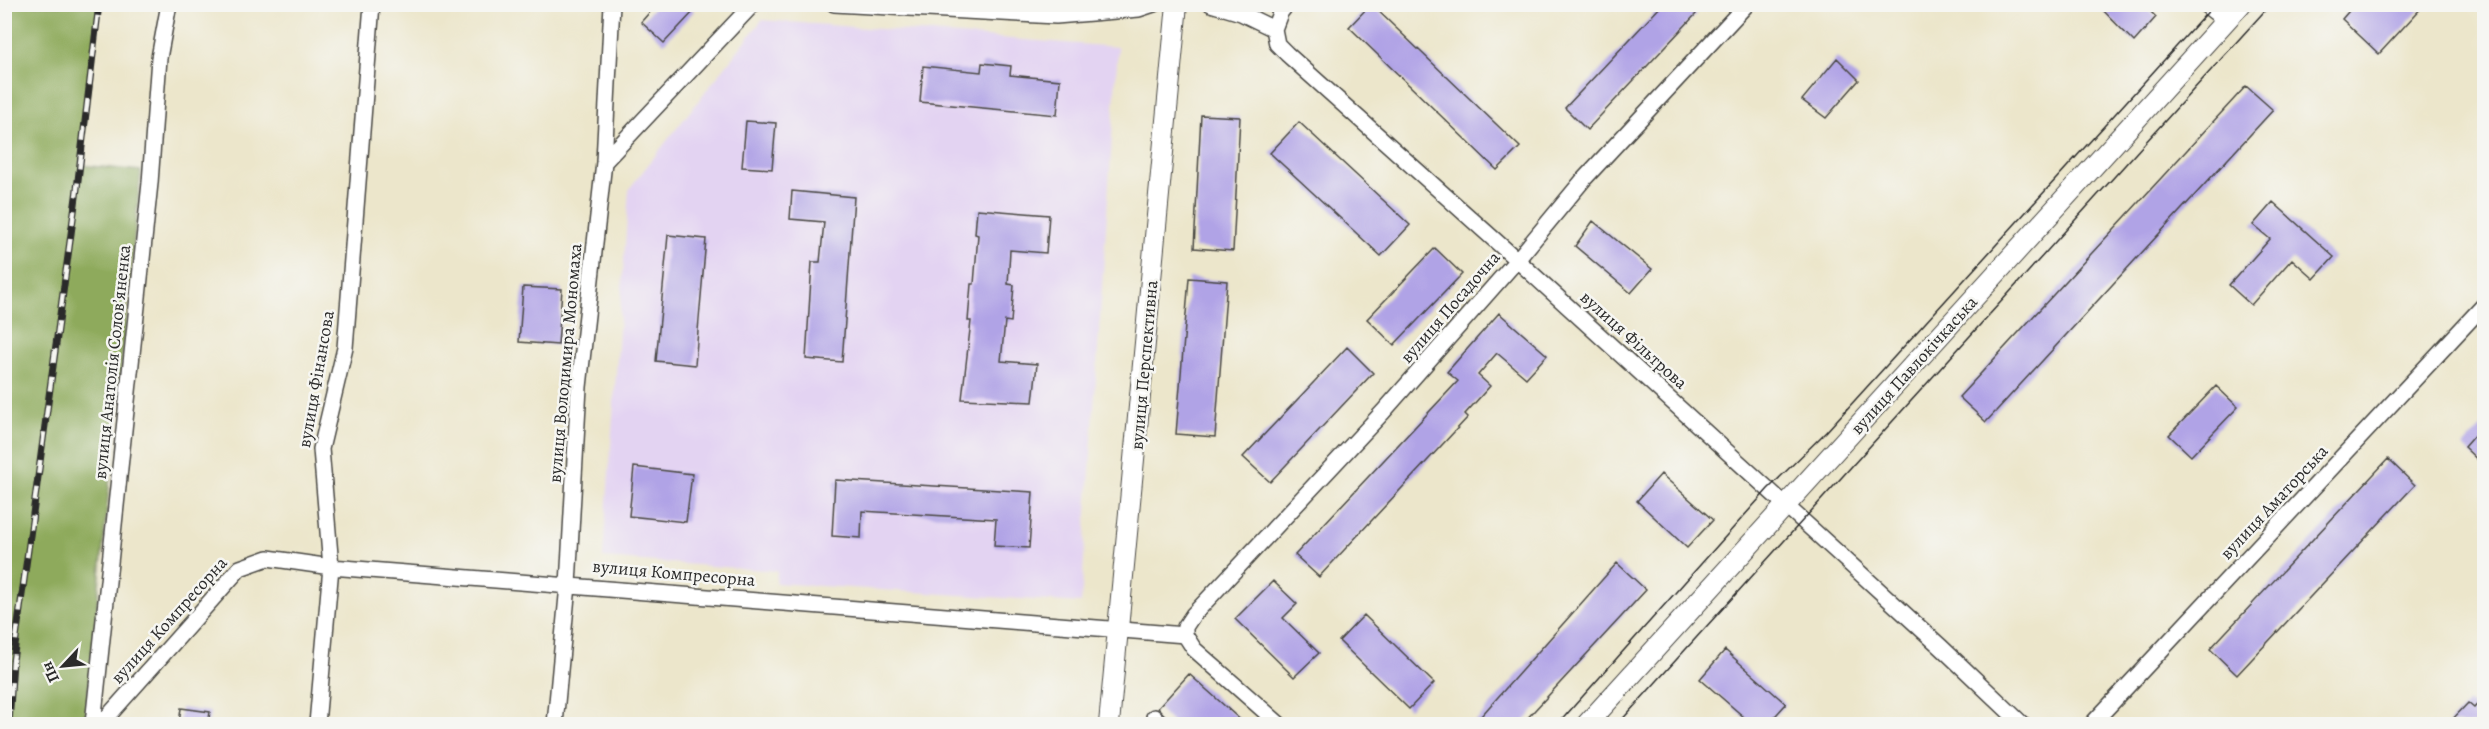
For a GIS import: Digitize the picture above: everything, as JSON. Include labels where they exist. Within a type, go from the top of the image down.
[{"type":"street","name":"вулиця Анатолія Соловʼяненка","points":[[93,724],[150,183],[159,58],[170,4]]},
{"type":"street","name":"вулиця Фінансова","points":[[317,724],[331,567],[321,449],[345,348],[372,4]]},
{"type":"street","name":"вулиця Володимира Мономаха","points":[[555,724],[568,585],[579,387],[604,162],[612,4]]},
{"type":"street","points":[[604,162],[753,4]]},
{"type":"street","points":[[834,4],[1056,16],[1139,9],[1154,4]]},
{"type":"street","name":"вулиця Перспективна","points":[[1109,724],[1177,4]]},
{"type":"street","points":[[1211,4],[1241,13],[1274,29],[1287,4]]},
{"type":"street","name":"вулиця Посадочна","points":[[1185,635],[1185,627],[1193,615],[1383,412],[1517,260],[1584,179],[1747,4]]},
{"type":"street","points":[[2204,4],[2226,21]]},
{"type":"street","name":"вулиця Павлокічкаська","points":[[1587,724],[2241,4]]},
{"type":"street","name":"вулиця Фільтрова","points":[[1274,29],[1277,44],[1287,54],[1517,260],[2022,724]]},
{"type":"street","name":"вулиця Аматорська","points":[[2092,724],[2484,305]]},
{"type":"street","name":"вулиця Компресорна","points":[[101,724],[240,568],[268,558],[331,567],[1185,635]]},
{"type":"street","points":[[1185,635],[1194,649],[1279,724]]},
{"type":"shaded area","points":[[762,20],[1118,47],[1081,603],[776,583],[777,571],[603,558],[629,189]]},
{"type":"green space","points":[[4,5],[99,5],[80,165],[141,171],[85,724],[5,724]]},
{"type":"building","points":[[657,4],[687,4],[694,11],[664,43],[641,22]]},
{"type":"building","points":[[1371,4],[1520,147],[1497,170],[1349,27]]},
{"type":"building","points":[[1663,4],[1686,4],[1696,14],[1587,130],[1565,108]]},
{"type":"building","points":[[2097,4],[2143,4],[2156,17],[2134,42]]},
{"type":"building","points":[[2355,4],[2425,4],[2379,54],[2342,19]]},
{"type":"building","points":[[1837,58],[1859,80],[1826,118],[1802,100]]},
{"type":"building","points":[[982,63],[1011,66],[1010,75],[1060,80],[1057,115],[920,102],[923,66],[981,72]]},
{"type":"building","points":[[2246,86],[2273,110],[1986,422],[1959,397]]},
{"type":"building","points":[[1201,115],[1240,117],[1233,251],[1194,248]]},
{"type":"building","points":[[746,121],[776,123],[772,169],[742,167]]},
{"type":"building","points":[[1299,122],[1410,225],[1381,256],[1270,153]]},
{"type":"building","points":[[792,191],[854,197],[842,362],[806,359],[812,262],[820,262],[824,222],[790,219]]},
{"type":"building","points":[[2273,202],[2334,257],[2314,279],[2292,259],[2251,305],[2229,285],[2270,239],[2253,225]]},
{"type":"building","points":[[977,209],[1049,215],[1046,253],[1010,250],[1008,284],[1014,285],[1011,322],[1005,321],[1001,361],[1037,364],[1033,402],[962,399],[971,321],[968,321],[971,284],[974,284],[978,235],[975,234]]},
{"type":"building","points":[[1593,221],[1652,269],[1631,293],[1575,246]]},
{"type":"building","points":[[668,235],[706,239],[695,365],[656,361]]},
{"type":"building","points":[[1435,248],[1462,274],[1394,345],[1367,319]]},
{"type":"building","points":[[1189,278],[1227,281],[1215,437],[1176,434]]},
{"type":"building","points":[[523,287],[562,289],[558,345],[519,342]]},
{"type":"building","points":[[1499,313],[1547,355],[1526,378],[1497,353],[1478,375],[1490,386],[1465,414],[1468,417],[1319,577],[1295,555],[1458,381],[1447,372]]},
{"type":"building","points":[[1347,347],[1373,373],[1270,482],[1243,457]]},
{"type":"building","points":[[2216,386],[2238,407],[2191,456],[2169,435]]},
{"type":"building","points":[[2484,424],[2484,466],[2464,447]]},
{"type":"building","points":[[2388,459],[2415,485],[2237,675],[2210,649]]},
{"type":"building","points":[[634,467],[692,474],[686,522],[629,516]]},
{"type":"building","points":[[1661,474],[1713,520],[1687,548],[1637,501]]},
{"type":"building","points":[[835,480],[1033,492],[1029,548],[994,546],[996,519],[862,511],[861,538],[832,536]]},
{"type":"building","points":[[1617,563],[1646,590],[1522,724],[1474,724]]},
{"type":"building","points":[[1273,581],[1297,604],[1283,618],[1319,653],[1294,677],[1235,619]]},
{"type":"building","points":[[1364,615],[1434,683],[1409,709],[1339,641]]},
{"type":"building","points":[[1725,650],[1786,704],[1768,724],[1752,724],[1700,679]]},
{"type":"building","points":[[1189,674],[1245,724],[1173,724],[1158,708]]},
{"type":"building","points":[[2484,697],[2484,724],[2448,724],[2468,703],[2474,708]]},
{"type":"building","points":[[181,708],[210,712],[208,724],[179,724]]},
{"type":"tram line","points":[[1558,724],[1768,489],[1826,432],[2215,4]]},
{"type":"tram line","points":[[1618,724],[2271,4]]},
{"type":"railway","points":[[9,724],[13,661],[76,197],[99,4]]}]
